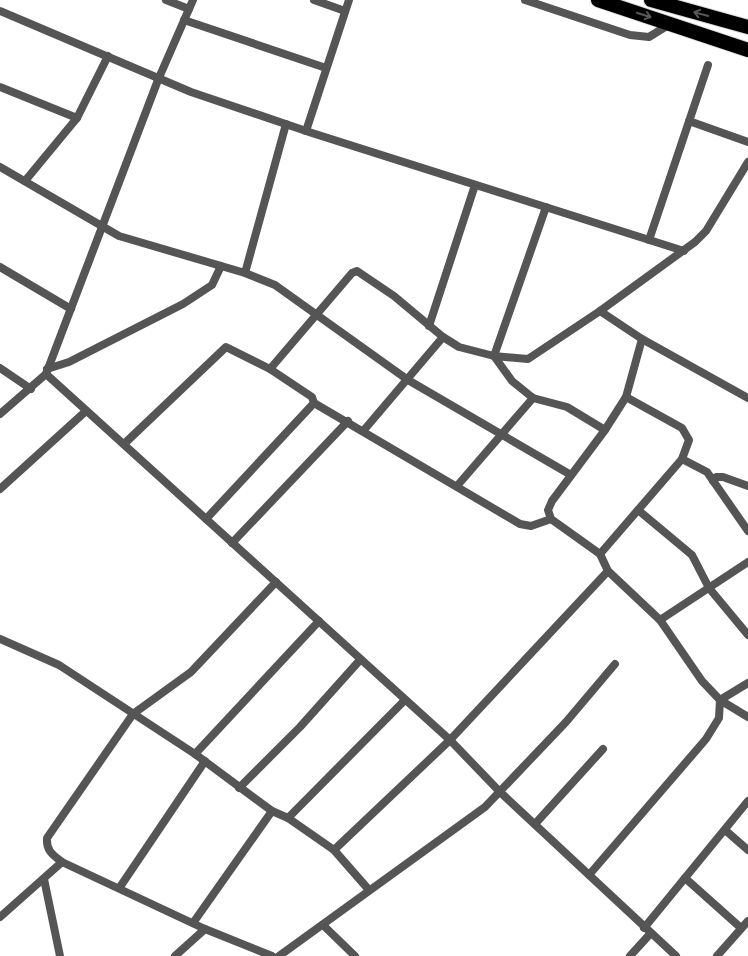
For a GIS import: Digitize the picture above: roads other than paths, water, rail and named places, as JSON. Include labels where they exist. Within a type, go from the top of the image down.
[{"type":"highway","points":[[598,0],[748,50]]},
{"type":"highway","points":[[651,0],[748,27]]},
{"type":"street","points":[[166,0],[189,9]]},
{"type":"street","points":[[0,414],[31,389],[46,371],[158,80],[193,0]]},
{"type":"street","points":[[314,0],[345,10]]},
{"type":"street","points":[[306,131],[349,0]]},
{"type":"street","points":[[525,0],[630,35],[649,37],[670,24]]},
{"type":"street","points":[[0,11],[108,56],[158,80],[306,131],[684,251]]},
{"type":"street","points":[[184,20],[326,68]]},
{"type":"street","points":[[25,182],[77,118],[108,56]]},
{"type":"street","points":[[649,240],[708,65]]},
{"type":"street","points":[[0,87],[77,118]]},
{"type":"street","points":[[689,121],[748,142]]},
{"type":"street","points":[[245,273],[286,124]]},
{"type":"street","points":[[270,369],[352,273],[357,272],[394,296],[443,337],[459,347],[494,356],[531,358],[684,251],[706,231],[748,162]]},
{"type":"street","points":[[0,167],[102,226],[138,243],[245,273],[275,285],[408,380],[571,474]]},
{"type":"street","points":[[429,326],[475,185]]},
{"type":"street","points":[[494,356],[546,207]]},
{"type":"street","points":[[46,371],[69,362],[183,304],[212,285],[221,266]]},
{"type":"street","points":[[0,267],[71,309]]},
{"type":"street","points":[[600,311],[642,339],[748,398]]},
{"type":"street","points":[[364,430],[443,337]]},
{"type":"street","points":[[642,339],[626,397],[605,430],[549,506],[551,519],[600,554],[608,571],[660,620],[702,681],[720,700],[748,718]]},
{"type":"street","points":[[124,444],[226,347],[270,369],[312,397],[314,403],[364,430],[524,526],[551,519]]},
{"type":"street","points":[[494,356],[512,381],[534,398],[567,407],[605,430]]},
{"type":"street","points":[[0,368],[31,389]]},
{"type":"street","points":[[46,371],[86,410],[450,740],[500,792],[676,956]]},
{"type":"street","points":[[600,554],[682,459],[689,440],[686,431],[626,397]]},
{"type":"street","points":[[457,486],[534,398]]},
{"type":"street","points":[[206,519],[314,403]]},
{"type":"street","points":[[0,489],[86,410]]},
{"type":"street","points":[[232,543],[348,421]]},
{"type":"street","points":[[682,459],[706,472],[745,520],[748,532]]},
{"type":"street","points":[[713,480],[716,477],[723,477],[748,486]]},
{"type":"street","points":[[638,510],[692,555],[709,588],[748,635]]},
{"type":"street","points":[[660,620],[748,562]]},
{"type":"street","points":[[334,850],[450,740],[608,571]]},
{"type":"street","points":[[272,956],[205,929],[120,887],[62,862],[49,853],[47,838],[133,714],[191,672],[276,582]]},
{"type":"street","points":[[195,754],[319,621]]},
{"type":"street","points":[[0,639],[59,665],[195,754],[272,811],[288,818],[334,850],[369,890]]},
{"type":"street","points":[[239,788],[300,727],[360,660]]},
{"type":"street","points":[[279,956],[485,807],[566,722],[615,664]]},
{"type":"street","points":[[720,700],[748,683]]},
{"type":"street","points":[[288,818],[405,700]]},
{"type":"street","points":[[589,876],[706,739],[719,718],[720,700]]},
{"type":"street","points":[[535,824],[603,749]]},
{"type":"street","points":[[120,887],[204,761]]},
{"type":"street","points":[[630,956],[685,878],[748,801]]},
{"type":"street","points":[[194,923],[272,811]]},
{"type":"street","points":[[725,830],[748,850]]},
{"type":"street","points":[[0,917],[62,862]]},
{"type":"street","points":[[685,878],[742,928]]},
{"type":"street","points":[[44,879],[60,956]]},
{"type":"street","points":[[717,956],[748,920]]},
{"type":"street","points":[[323,925],[355,956]]},
{"type":"street","points":[[175,956],[205,929]]}]
